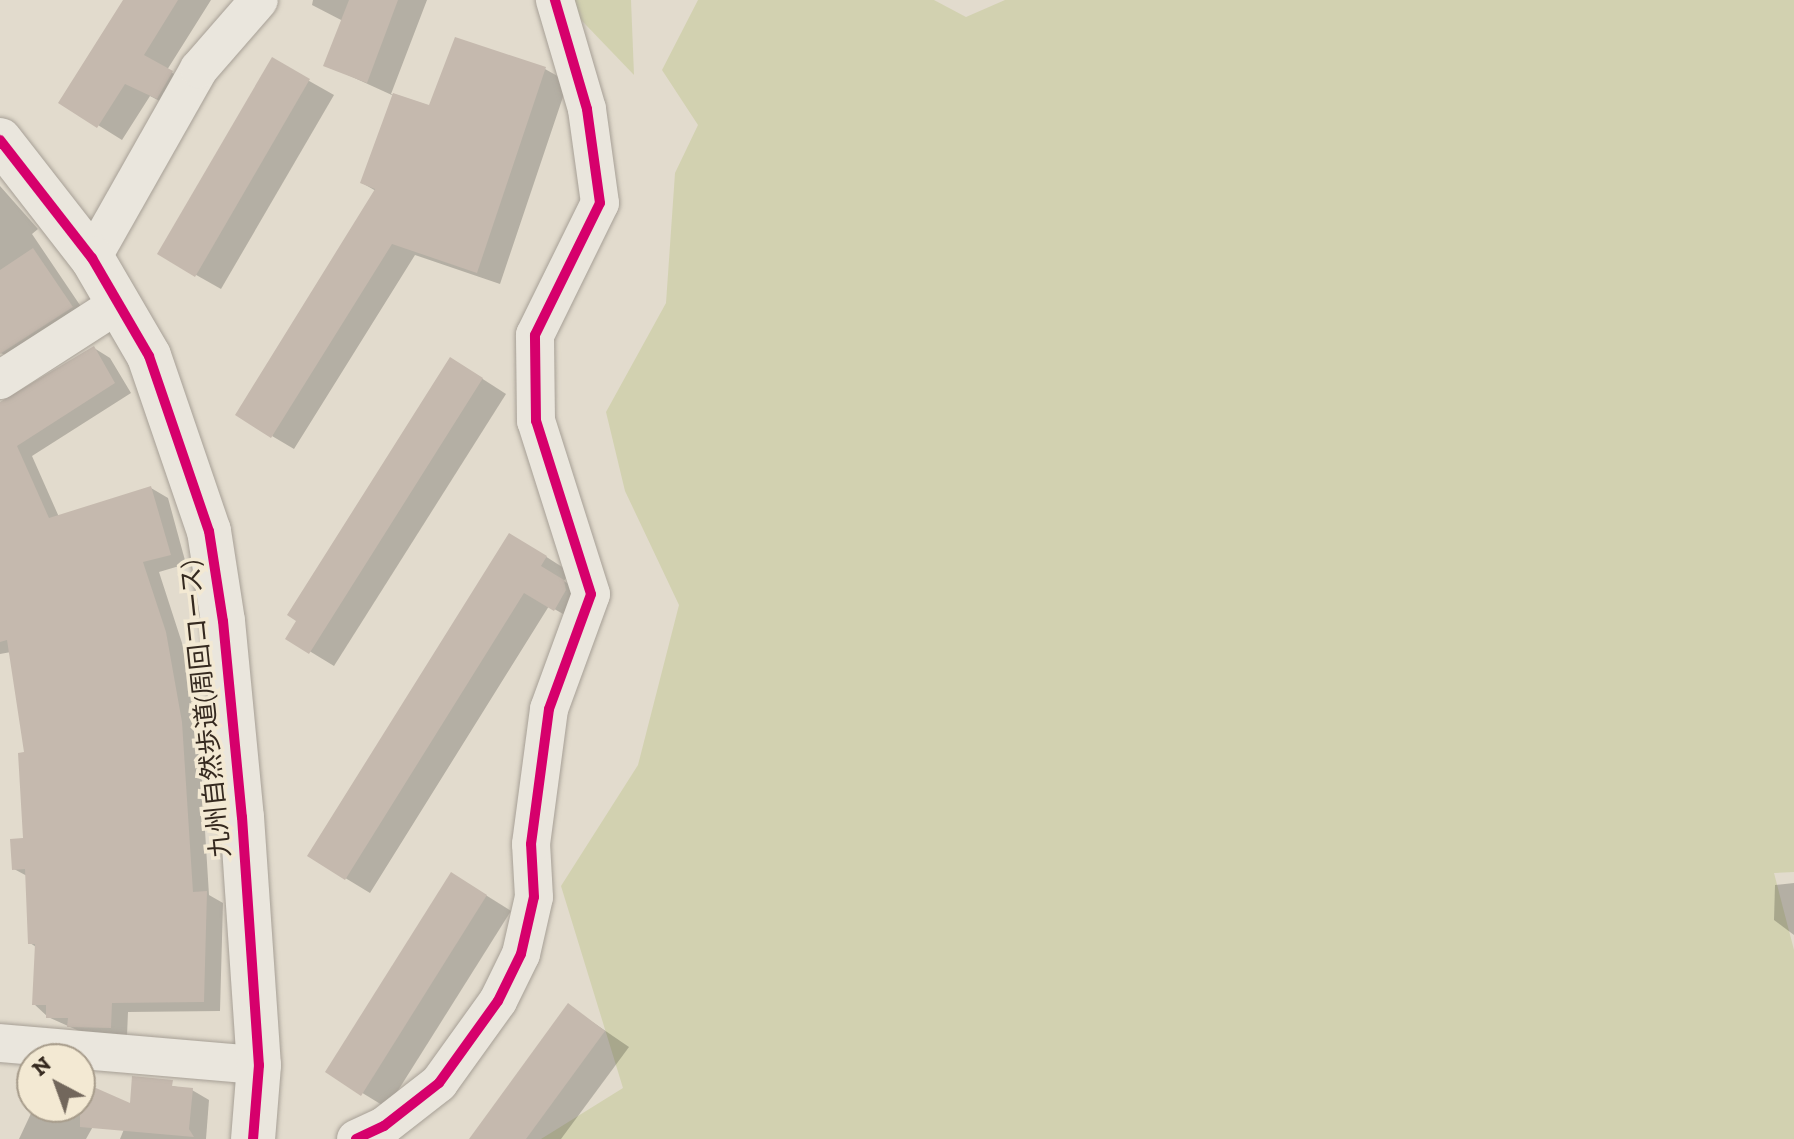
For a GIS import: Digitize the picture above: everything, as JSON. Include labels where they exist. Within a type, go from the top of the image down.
[{"type":"street","points":[[92,258],[199,69],[259,0]]},
{"type":"street","points":[[356,1139],[384,1126],[439,1083],[498,1001],[521,954],[534,897],[531,844],[549,709],[591,594],[536,421],[535,335],[600,203],[587,109],[555,0]]},
{"type":"street","name":"九州自然歩道(周回コース)","points":[[0,140],[92,258],[149,356],[209,531],[223,621],[241,802],[259,1065],[253,1139]]},
{"type":"street","points":[[0,380],[118,304]]},
{"type":"street","points":[[0,1043],[259,1065]]},
{"type":"green space","points":[[562,0],[631,0],[634,75]]},
{"type":"green space","points":[[698,0],[934,0],[966,17],[1005,0],[1794,0],[1794,872],[1774,873],[1794,950],[1794,1139],[541,1139],[623,1088],[561,886],[638,765],[679,605],[625,491],[606,412],[666,303],[675,173],[698,125],[662,70]]},
{"type":"building","points":[[123,0],[178,0],[144,55],[173,71],[157,99],[125,84],[97,128],[58,103]]},
{"type":"building","points":[[349,0],[398,0],[367,83],[323,66]]},
{"type":"building","points":[[455,37],[546,67],[477,273],[392,244],[271,438],[235,415],[375,189],[360,183],[393,93],[429,105]]},
{"type":"building","points":[[272,57],[310,79],[195,277],[157,254]]},
{"type":"building","points":[[33,248],[73,307],[0,354],[0,270]]},
{"type":"building","points":[[94,346],[115,383],[17,446],[49,518],[151,486],[171,555],[143,562],[166,632],[182,722],[193,892],[207,891],[204,1002],[112,1003],[111,1028],[67,1027],[68,1018],[46,1018],[46,1005],[32,1005],[35,944],[28,944],[25,869],[12,870],[10,839],[23,838],[18,753],[24,752],[7,640],[0,642],[0,402]]},
{"type":"building","points":[[450,357],[483,378],[309,654],[285,639],[296,621],[287,615]]},
{"type":"building","points":[[509,533],[547,556],[541,566],[564,580],[566,590],[554,611],[524,593],[345,880],[307,856]]},
{"type":"building","points":[[451,872],[487,895],[361,1096],[325,1072]]},
{"type":"building","points":[[568,1003],[605,1031],[526,1139],[469,1139]]},
{"type":"building","points":[[132,1076],[173,1080],[172,1086],[193,1088],[189,1129],[194,1137],[80,1127],[80,1123],[96,1123],[96,1088],[130,1103]]},
{"type":"cycle path","points":[[356,1139],[384,1126],[439,1083],[498,1001],[521,954],[534,897],[531,844],[549,709],[591,594],[536,421],[535,335],[600,203],[587,109],[555,0]]},
{"type":"cycle path","points":[[0,140],[92,258],[149,356],[209,531],[223,621],[242,817],[259,1065],[253,1139]]}]
